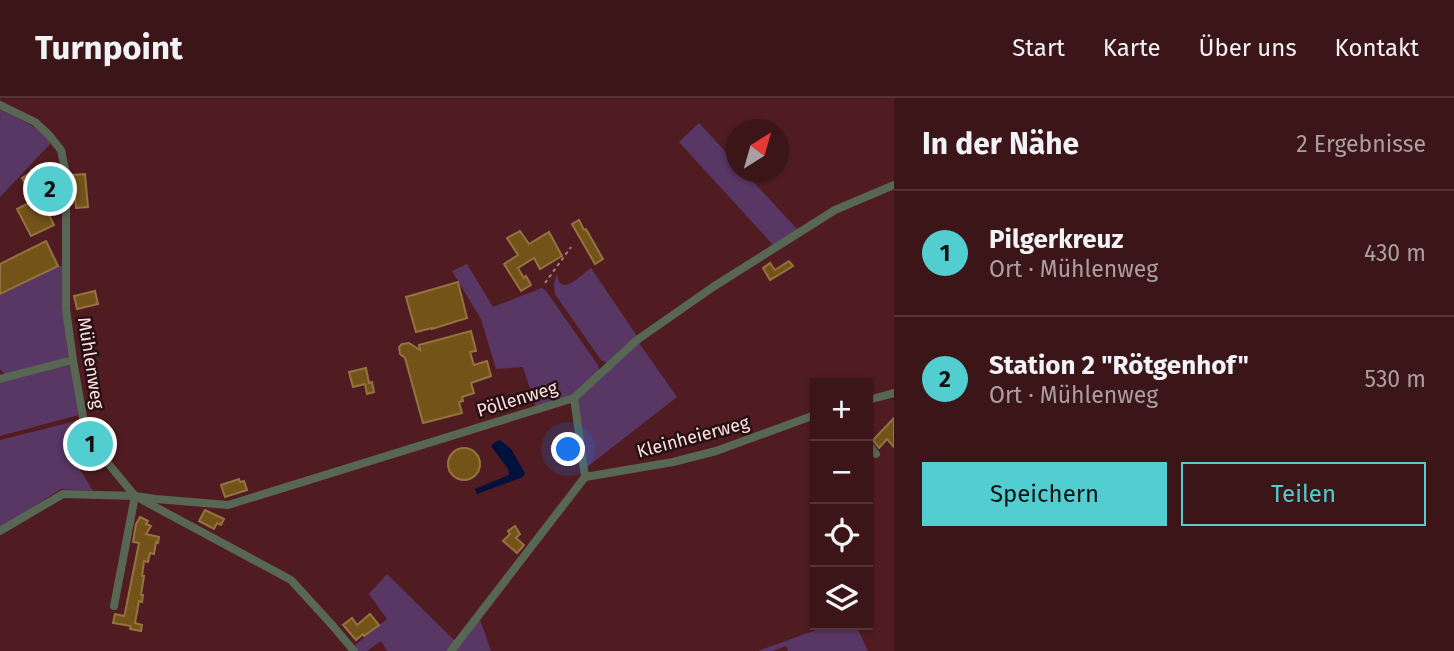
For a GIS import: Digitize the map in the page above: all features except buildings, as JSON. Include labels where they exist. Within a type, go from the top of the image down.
[{"type":"street","name":"Mühlenweg","points":[[0,105],[34,122],[61,150],[66,174],[66,309],[72,360],[83,417],[103,456],[135,496],[291,580],[354,651]]},
{"type":"street","name":"Pöllenweg","points":[[0,531],[63,494],[135,496],[228,505],[574,398],[637,340],[713,287],[835,210],[894,185]]},
{"type":"street","points":[[0,379],[72,360]]},
{"type":"street","points":[[873,399],[894,393]]},
{"type":"street","points":[[451,651],[585,477],[574,398]]},
{"type":"street","name":"Kleinheierweg","points":[[585,477],[673,462],[716,451],[810,417]]},
{"type":"street","points":[[873,450],[876,454]]},
{"type":"street","points":[[114,606],[135,496]]},
{"type":"path","points":[[545,284],[571,247]]},
{"type":"shaded area","points":[[0,110],[34,127],[51,143],[0,197]]},
{"type":"shaded area","points":[[699,123],[726,152],[726,182],[753,182],[798,230],[774,246],[679,142]]},
{"type":"shaded area","points":[[467,264],[493,307],[542,288],[546,291],[598,365],[599,371],[571,396],[536,407],[523,367],[496,369],[481,319],[452,271]]},
{"type":"shaded area","points":[[63,266],[68,356],[66,359],[6,375],[0,369],[0,295]]},
{"type":"shaded area","points":[[591,268],[637,336],[607,363],[601,360],[555,294],[557,273],[559,281],[566,285]]},
{"type":"shaded area","points":[[639,343],[677,397],[587,467],[577,398]]},
{"type":"shaded area","points":[[70,365],[79,415],[0,436],[0,382]]},
{"type":"shaded area","points":[[81,422],[93,446],[73,458],[93,491],[61,489],[0,528],[0,440]]},
{"type":"shaded area","points":[[387,574],[456,642],[448,651],[387,651],[381,641],[367,651],[358,651],[354,646],[387,619],[369,594]]},
{"type":"shaded area","points":[[479,617],[491,651],[454,651]]},
{"type":"shaded area","points":[[816,630],[858,630],[868,651],[788,651],[786,646],[773,651],[758,651]]},
{"type":"water","points":[[500,440],[511,449],[525,473],[523,477],[477,494],[475,489],[509,475],[508,469],[491,446]]},
{"type":"place","name":"Station 2 \"Rötgenhof\"","points":[[50,189]]},
{"type":"place","name":"Pilgerkreuz","points":[[90,444]]}]
